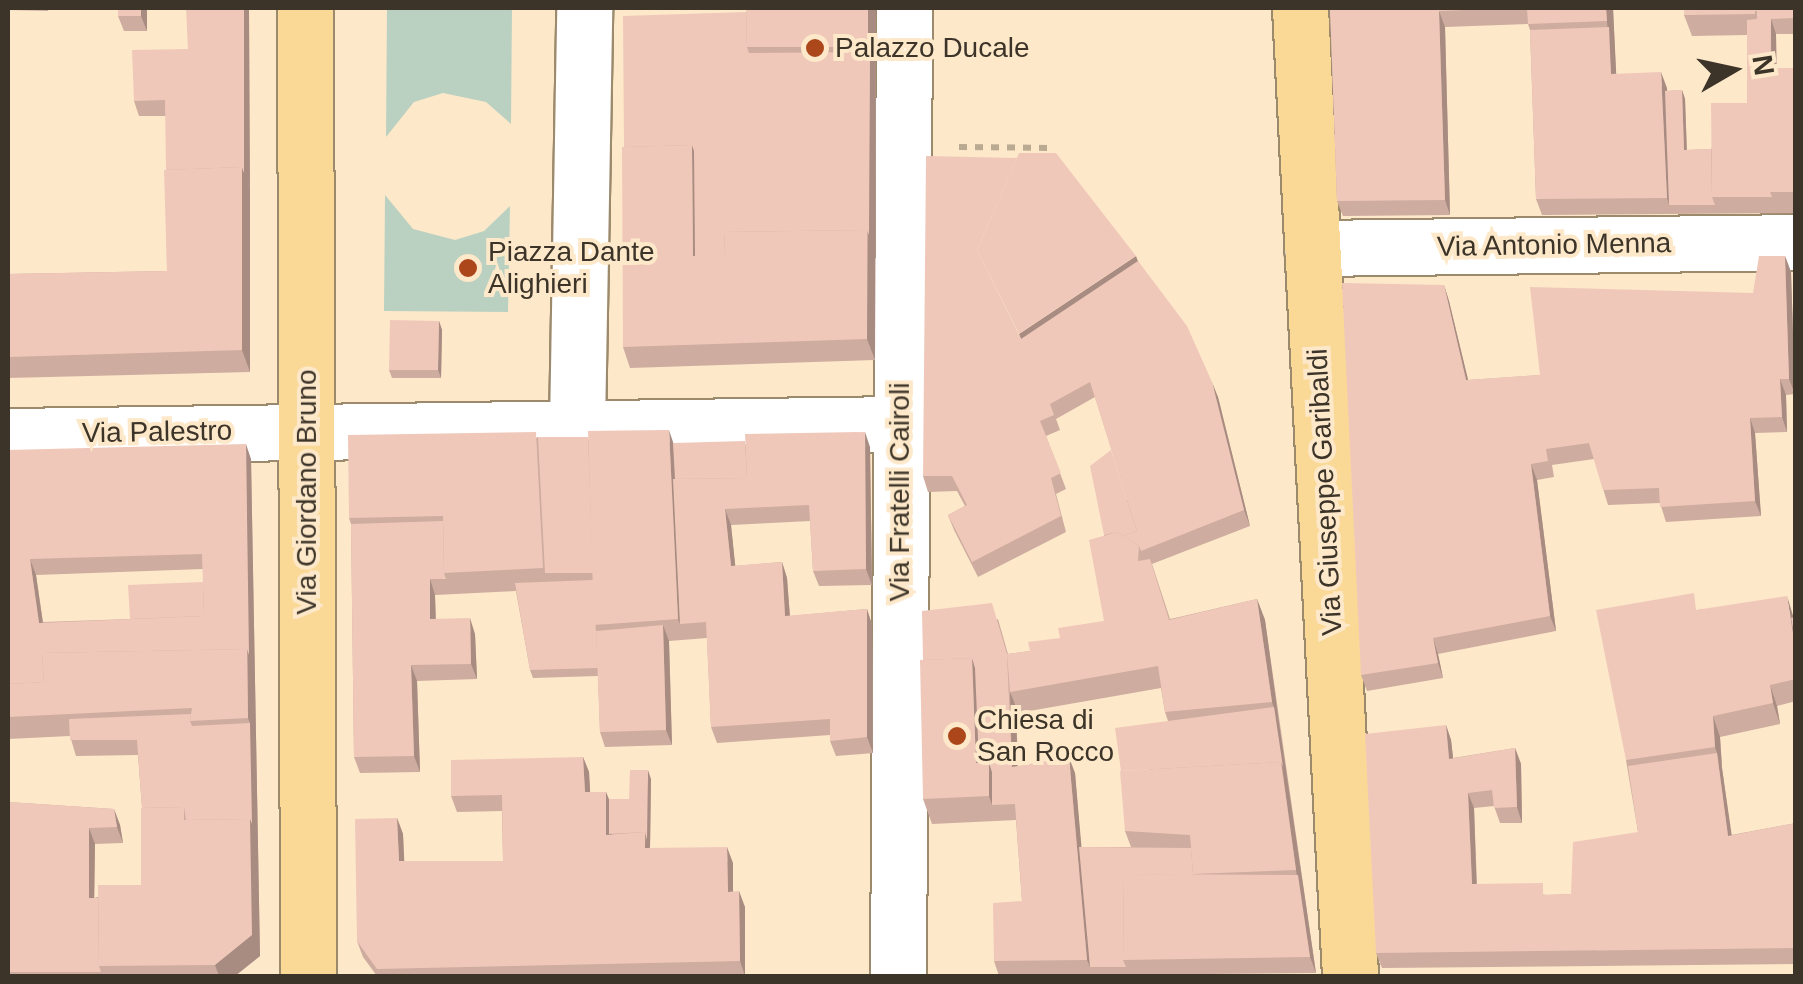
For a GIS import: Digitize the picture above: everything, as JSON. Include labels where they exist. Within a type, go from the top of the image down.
[{"type":"main road","name":"Via Giordano Bruno","points":[[305,8],[308,976]]},
{"type":"main road","name":"Via Giuseppe Garibaldi","points":[[1300,8],[1350,976]]},
{"type":"street","points":[[577,426],[584,8]]},
{"type":"street","name":"Via Fratelli Cairoli","points":[[898,976],[904,8]]},
{"type":"street","name":"Via Antonio Menna","points":[[1312,248],[1796,242]]},
{"type":"street","name":"Via Palestro","points":[[8,436],[306,428],[900,424]]},
{"type":"path","points":[[903,146],[1050,148]]},
{"type":"green space","points":[[387,8],[512,8],[511,124],[486,102],[443,93],[414,102],[386,137]]},
{"type":"green space","points":[[385,195],[413,229],[455,240],[484,231],[510,206],[508,312],[384,311]]},
{"type":"building","points":[[118,8],[141,8],[141,16],[118,16]]},
{"type":"building","points":[[186,8],[244,8],[244,173],[242,167],[166,170],[165,100],[134,101],[132,50],[188,49]]},
{"type":"building","points":[[746,8],[868,8],[868,47],[747,47]]},
{"type":"building","points":[[1330,8],[1527,8],[1439,11],[1445,200],[1337,201]]},
{"type":"building","points":[[1527,8],[1606,8],[1607,21],[1528,24]]},
{"type":"building","points":[[1684,8],[1755,8],[1755,14],[1684,15]]},
{"type":"building","points":[[1757,8],[1796,8],[1796,18],[1771,19],[1772,197],[1712,197],[1711,103],[1747,103],[1747,20],[1757,19]]},
{"type":"building","points":[[746,12],[749,53],[870,52],[869,235],[867,230],[724,232],[725,256],[695,256],[692,145],[624,147],[623,16]]},
{"type":"building","points":[[1609,27],[1611,74],[1661,72],[1667,198],[1536,199],[1530,30]]},
{"type":"building","points":[[1770,68],[1796,68],[1796,192],[1770,192]]},
{"type":"building","points":[[1682,90],[1684,150],[1711,149],[1715,205],[1669,205],[1665,91]]},
{"type":"building","points":[[692,145],[693,256],[725,256],[724,232],[867,230],[867,339],[623,347],[622,147]]},
{"type":"building","points":[[1019,153],[1056,153],[1136,256],[1019,334],[977,250]]},
{"type":"building","points":[[926,156],[1017,158],[977,250],[1021,339],[1138,261],[1187,326],[1212,382],[1244,510],[1141,551],[1123,536],[1137,531],[1090,382],[1050,404],[1054,415],[1040,421],[1061,473],[1051,478],[1061,516],[972,562],[948,515],[967,505],[952,476],[923,476]]},
{"type":"building","points":[[242,167],[242,350],[8,357],[8,274],[167,271],[164,170]]},
{"type":"building","points":[[1759,256],[1785,256],[1789,379],[1780,379],[1782,417],[1750,418],[1755,501],[1660,507],[1659,488],[1603,490],[1589,443],[1546,449],[1548,461],[1531,464],[1550,616],[1433,638],[1438,663],[1361,675],[1342,283],[1444,285],[1466,380],[1540,375],[1530,287],[1753,293]]},
{"type":"building","points":[[390,320],[439,321],[438,370],[389,370]]},
{"type":"building","points":[[669,430],[678,619],[594,625],[588,431]]},
{"type":"building","points":[[536,432],[543,568],[444,573],[443,516],[349,518],[348,435]]},
{"type":"building","points":[[865,432],[866,569],[813,571],[809,505],[725,509],[731,566],[782,562],[785,616],[867,609],[867,737],[830,741],[830,719],[711,727],[706,622],[680,624],[673,479],[747,478],[745,434]]},
{"type":"building","points":[[538,437],[588,437],[593,573],[545,573]]},
{"type":"building","points":[[745,441],[747,478],[675,479],[673,443]]},
{"type":"building","points":[[246,444],[249,655],[247,649],[42,653],[44,682],[8,684],[8,450]],"holes":[[[202,554],[204,616],[39,623],[30,559]]]},
{"type":"building","points":[[1111,450],[1137,531],[1123,536],[1117,532],[1104,535],[1090,466]]},
{"type":"building","points":[[443,521],[446,579],[430,579],[430,619],[470,618],[471,664],[411,665],[414,756],[354,757],[351,524]]},
{"type":"building","points":[[1117,532],[1139,546],[1138,561],[1150,559],[1169,620],[1257,599],[1272,702],[1165,712],[1158,666],[1010,692],[1007,654],[1030,651],[1028,642],[1060,638],[1058,628],[1104,621],[1089,540]]},
{"type":"building","points":[[593,580],[598,668],[530,670],[515,583]]},
{"type":"building","points":[[203,582],[204,616],[130,619],[128,585]]},
{"type":"building","points":[[1694,593],[1696,610],[1787,596],[1796,679],[1770,685],[1773,703],[1713,716],[1715,747],[1626,760],[1596,610]]},
{"type":"building","points":[[992,603],[1007,654],[1012,767],[1069,757],[1087,960],[994,961],[993,903],[1022,901],[1015,804],[992,805],[992,772],[989,763],[979,763],[972,658],[923,660],[922,611]]},
{"type":"building","points":[[1796,617],[1796,645],[1791,618]]},
{"type":"building","points":[[663,625],[666,730],[600,732],[596,631]]},
{"type":"building","points":[[247,649],[248,718],[190,721],[192,708],[8,717],[8,684],[44,682],[42,653]]},
{"type":"building","name":"Chiesa di San Rocco","points":[[972,658],[976,763],[989,763],[989,796],[923,799],[920,660]]},
{"type":"building","points":[[1274,707],[1283,767],[1281,762],[1121,771],[1115,728]]},
{"type":"building","points":[[191,714],[192,726],[250,723],[252,824],[250,819],[186,820],[184,807],[142,808],[137,740],[70,740],[69,719]]},
{"type":"building","points":[[1446,725],[1449,759],[1515,748],[1517,807],[1494,808],[1492,790],[1468,793],[1472,884],[1543,883],[1543,895],[1571,894],[1573,842],[1638,832],[1628,766],[1717,753],[1728,836],[1796,823],[1796,948],[1376,953],[1365,734]]},
{"type":"building","points":[[583,757],[585,792],[606,792],[606,835],[645,832],[645,848],[727,847],[728,892],[739,891],[740,961],[377,969],[357,941],[355,819],[397,818],[399,861],[503,861],[502,795],[451,796],[451,760]]},
{"type":"building","points":[[1281,762],[1296,870],[1193,874],[1190,835],[1125,831],[1120,771]]},
{"type":"building","points":[[630,770],[648,770],[647,840],[645,832],[609,834],[609,799],[629,799]]},
{"type":"building","points":[[8,802],[114,809],[117,827],[89,828],[89,898],[98,898],[101,972],[8,972]]},
{"type":"building","points":[[184,807],[184,820],[250,819],[252,935],[215,965],[99,966],[98,885],[141,885],[141,808]]},
{"type":"building","points":[[1079,847],[1191,848],[1193,875],[1124,874],[1126,967],[1090,967]]},
{"type":"building","points":[[1124,874],[1298,875],[1310,957],[1123,960]]},
{"type":"place","name":"Palazzo Ducale","points":[[815,48]]},
{"type":"place","name":"Piazza Dante Alighieri","points":[[468,268]]},
{"type":"place","name":"Chiesa di San Rocco","points":[[957,736]]}]
